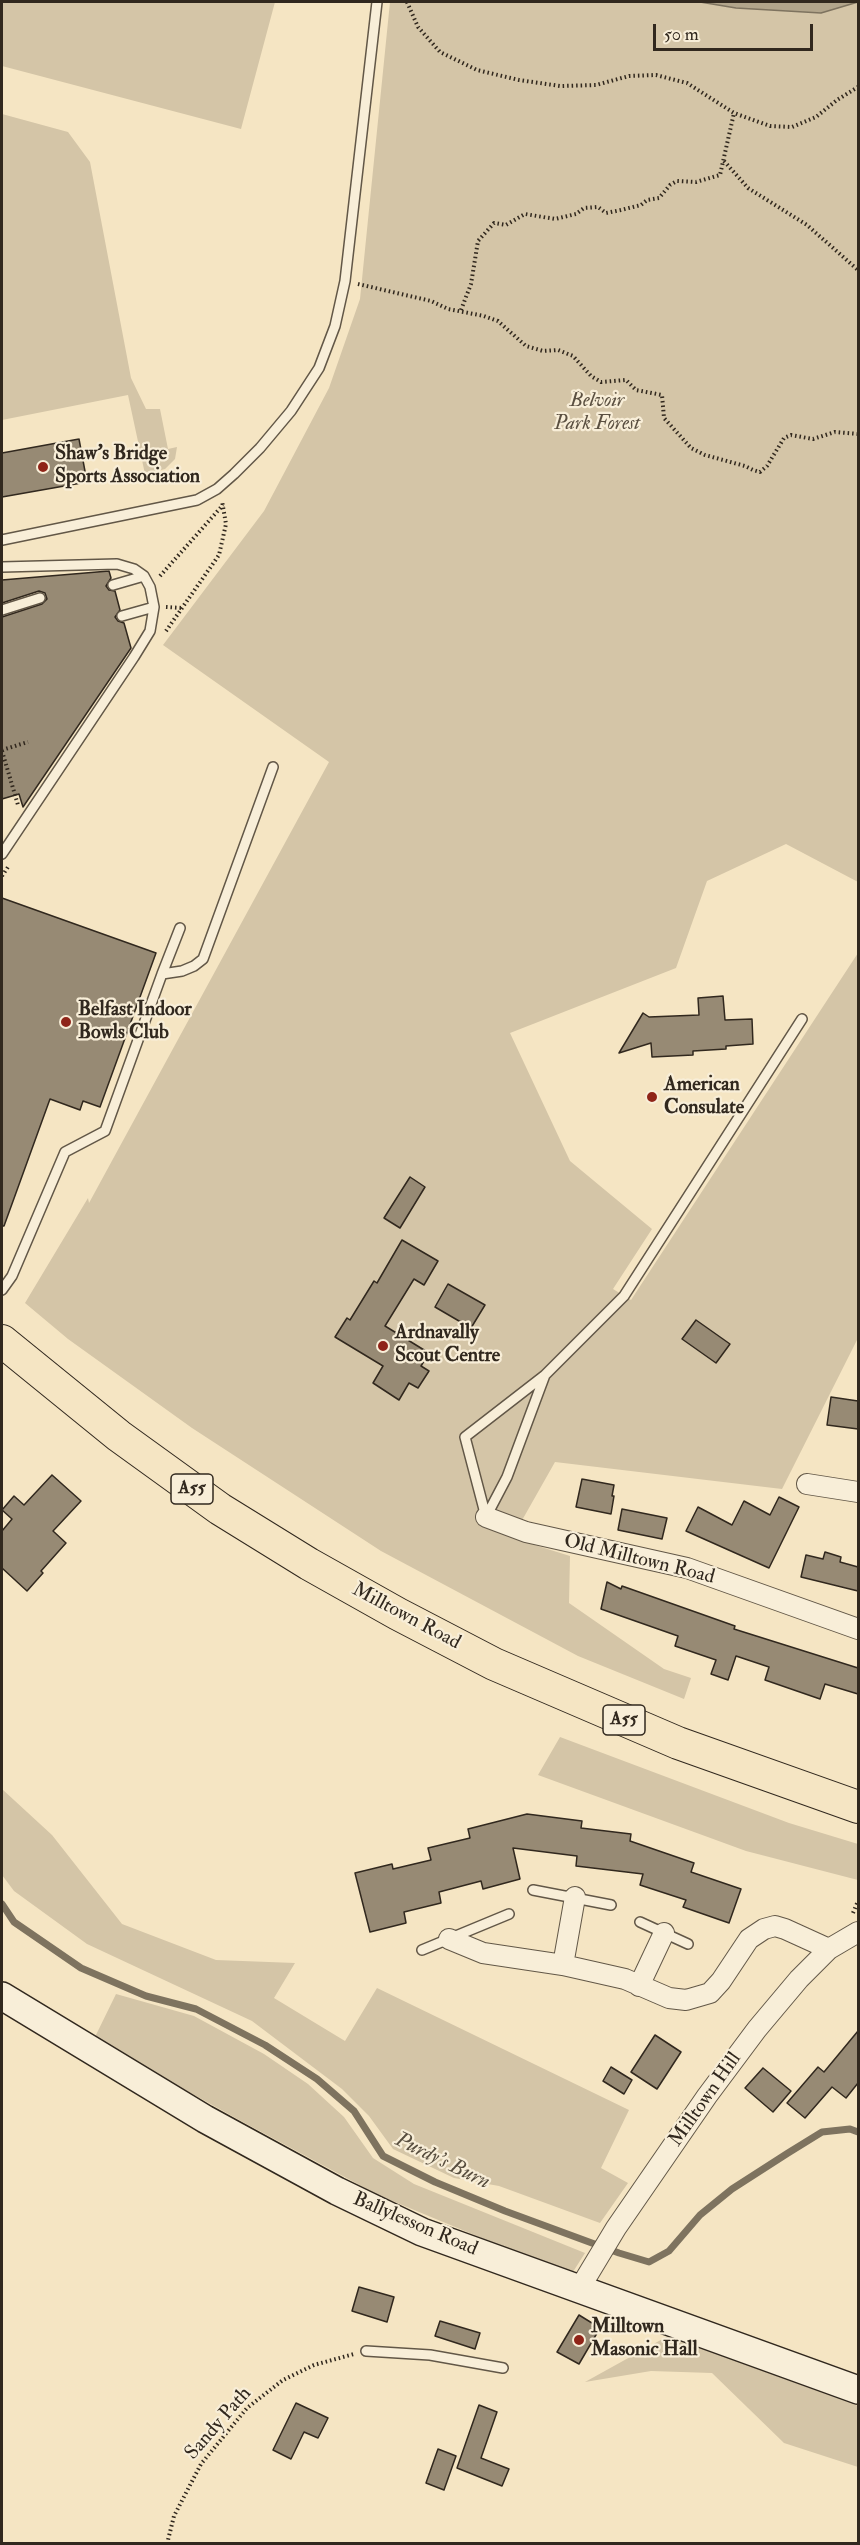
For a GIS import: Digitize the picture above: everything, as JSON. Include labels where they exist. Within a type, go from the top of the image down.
[{"type":"highway","name":"Milltown Road","points":[[2,1341],[119,1436],[220,1509],[309,1564],[398,1614],[494,1664],[678,1743],[858,1807]]},
{"type":"main road","name":"Ballylesson Road","points":[[2,1996],[205,2120],[337,2191],[422,2232],[584,2281],[727,2341],[858,2390]]},
{"type":"street","points":[[807,1484],[858,1492]]},
{"type":"street","name":"Old Milltown Road","points":[[486,1517],[526,1532],[687,1568],[858,1629]]},
{"type":"street","points":[[562,1965],[575,1897]]},
{"type":"street","points":[[448,1939],[483,1953],[562,1965],[625,1979],[669,1998],[686,2000],[710,1993],[721,1981],[749,1939],[764,1929],[775,1926],[829,1949]]},
{"type":"street","name":"Milltown Hill","points":[[584,2281],[616,2228],[707,2096],[757,2029],[799,1979],[829,1949],[858,1932]]},
{"type":"street","points":[[639,1986],[664,1933]]},
{"type":"lane","points":[[2,540],[197,500],[217,489],[260,448],[291,411],[319,368],[335,326],[345,281],[377,2]]},
{"type":"lane","points":[[2,567],[117,564],[134,569],[144,576],[150,587],[154,607],[150,631],[2,854]]},
{"type":"lane","points":[[113,585],[144,576]]},
{"type":"lane","points":[[2,610],[40,598]]},
{"type":"lane","points":[[122,616],[154,607]]},
{"type":"lane","points":[[162,974],[188,968],[203,959],[273,767]]},
{"type":"lane","points":[[2,1290],[12,1276],[64,1152],[105,1131],[180,928]]},
{"type":"lane","points":[[486,1517],[465,1437],[545,1375],[624,1296],[802,1019]]},
{"type":"lane","points":[[486,1517],[507,1477],[545,1375]]},
{"type":"lane","points":[[533,1890],[611,1905]]},
{"type":"lane","points":[[422,1950],[509,1914]]},
{"type":"lane","points":[[640,1922],[688,1944]]},
{"type":"lane","points":[[366,2351],[430,2355],[503,2368]]},
{"type":"path","points":[[407,2],[418,27],[440,52],[477,69],[519,80],[560,86],[596,85],[628,76],[656,75],[687,83],[735,113],[770,126],[792,127],[816,117],[858,87]]},
{"type":"path","points":[[460,311],[471,284],[478,241],[494,223],[506,225],[525,214],[555,219],[576,214],[584,208],[598,207],[606,213],[621,210],[659,198],[670,185],[677,181],[696,182],[720,175],[735,113]]},
{"type":"path","points":[[723,161],[748,188],[807,225],[858,270]]},
{"type":"path","points":[[345,281],[432,301],[448,309],[498,321],[526,346],[543,351],[558,350],[573,356],[591,376],[601,382],[626,380],[636,390],[662,395],[664,418],[691,448],[705,455],[753,470],[760,472],[767,466],[784,438],[791,435],[813,439],[835,432],[858,434]]},
{"type":"path","points":[[150,587],[223,505]]},
{"type":"path","points":[[24,822],[2,750],[28,742]]},
{"type":"path","name":"Sandy Path","points":[[167,2544],[174,2516],[201,2464],[248,2408],[283,2380],[314,2365],[366,2351]]},
{"type":"green space","points":[[2,2],[275,2],[241,129],[2,66]]},
{"type":"green space","name":"Belvoir Park Forest","points":[[390,2],[700,2],[736,8],[821,13],[858,2],[858,882],[786,844],[707,881],[676,968],[510,1033],[570,1161],[652,1229],[613,1289],[631,1300],[858,953],[858,1338],[782,1489],[555,1462],[512,1538],[570,1556],[569,1603],[664,1669],[691,1678],[684,1699],[578,1656],[381,1551],[192,1428],[68,1339],[25,1303],[88,1198],[89,1203],[329,762],[163,645],[264,511],[329,388],[360,299]]},
{"type":"green space","points":[[2,114],[68,132],[90,162],[131,378],[146,409],[160,409],[168,449],[177,447],[175,459],[165,469],[145,474],[128,395],[2,420]]},
{"type":"green space","points":[[560,1737],[789,1823],[858,1844],[858,1880],[746,1851],[538,1775]]},
{"type":"green space","points":[[2,1789],[52,1835],[122,1924],[216,1960],[295,1963],[274,1998],[345,2041],[377,1988],[629,2110],[601,2168],[628,2183],[600,2223],[499,2186],[454,2178],[393,2149],[369,2116],[342,2089],[252,2021],[87,1944],[14,1891],[2,1875]]},
{"type":"green space","points":[[116,1994],[194,2016],[264,2054],[308,2084],[344,2117],[373,2158],[414,2184],[585,2253],[571,2275],[378,2195],[241,2121],[94,2039]]},
{"type":"green space","points":[[668,2336],[858,2406],[858,2467],[784,2443],[712,2373],[651,2371],[585,2382]]},
{"type":"shaded area","points":[[700,2],[858,2],[821,13],[736,8]]},
{"type":"building","name":"Shaw's Bridge Sports Association","points":[[79,439],[87,482],[2,497],[2,453]]},
{"type":"building","points":[[109,571],[111,578],[106,586],[109,590],[115,591],[120,610],[115,617],[124,623],[131,648],[23,807],[19,794],[2,799],[2,617],[42,604],[47,599],[45,593],[39,591],[2,603],[2,580]]},
{"type":"building","name":"Belfast Indoor Bowls Club","points":[[2,898],[156,953],[100,1107],[83,1101],[80,1110],[50,1099],[4,1226],[2,1226]]},
{"type":"building","points":[[723,996],[725,1020],[752,1019],[753,1044],[726,1046],[726,1049],[693,1051],[693,1055],[652,1057],[651,1043],[619,1053],[643,1013],[649,1017],[699,1015],[698,998]]},
{"type":"building","points":[[410,1177],[425,1187],[400,1228],[384,1218]]},
{"type":"building","name":"Ardnavally Scout Centre","points":[[402,1240],[438,1261],[424,1285],[414,1279],[385,1326],[429,1353],[421,1366],[429,1371],[418,1388],[409,1383],[399,1400],[373,1383],[383,1366],[335,1337],[347,1318],[350,1320],[374,1281],[377,1283]]},
{"type":"building","points":[[448,1284],[485,1305],[471,1328],[435,1307]]},
{"type":"building","points":[[696,1320],[730,1344],[716,1363],[682,1339]]},
{"type":"building","points":[[831,1397],[858,1401],[858,1429],[827,1425]]},
{"type":"building","points":[[52,1475],[81,1501],[53,1531],[66,1543],[27,1591],[2,1568],[2,1531],[12,1519],[2,1510],[14,1496],[24,1505]]},
{"type":"building","points":[[582,1479],[614,1485],[611,1514],[576,1507]]},
{"type":"building","points":[[779,1497],[799,1507],[769,1568],[686,1531],[698,1507],[732,1525],[744,1501],[770,1515]]},
{"type":"building","points":[[622,1509],[667,1518],[662,1539],[618,1530]]},
{"type":"building","points":[[825,1552],[841,1557],[840,1562],[858,1567],[858,1591],[801,1577],[806,1555],[823,1559]]},
{"type":"building","points":[[607,1582],[621,1589],[622,1586],[735,1626],[734,1629],[858,1668],[858,1694],[825,1684],[820,1699],[765,1680],[769,1667],[736,1656],[728,1680],[711,1674],[716,1660],[675,1646],[678,1636],[601,1609]]},
{"type":"building","points":[[527,1814],[582,1821],[581,1828],[631,1834],[630,1841],[694,1863],[691,1872],[741,1889],[729,1923],[683,1907],[686,1900],[640,1885],[643,1874],[576,1866],[577,1856],[513,1848],[520,1879],[483,1889],[481,1881],[439,1892],[441,1903],[404,1912],[406,1923],[370,1932],[355,1873],[392,1864],[393,1869],[431,1860],[428,1848],[470,1838],[468,1829]]},
{"type":"building","points":[[858,2031],[858,2083],[846,2098],[832,2087],[805,2118],[787,2103],[818,2067],[824,2072]]},
{"type":"building","points":[[655,2035],[681,2052],[657,2089],[631,2072]]},
{"type":"building","points":[[611,2067],[632,2080],[624,2094],[603,2081]]},
{"type":"building","points":[[763,2068],[791,2091],[773,2112],[745,2088]]},
{"type":"building","points":[[359,2287],[394,2297],[387,2322],[352,2311]]},
{"type":"building","name":"Milltown Masonic Hall","points":[[579,2315],[600,2328],[579,2364],[557,2352]]},
{"type":"building","points":[[440,2321],[480,2333],[475,2349],[435,2336]]},
{"type":"building","points":[[296,2403],[328,2418],[318,2438],[304,2432],[291,2459],[273,2450]]},
{"type":"building","points":[[479,2405],[497,2412],[481,2458],[509,2469],[502,2486],[457,2468]]},
{"type":"building","points":[[438,2449],[456,2456],[444,2490],[426,2483]]},
{"type":"waterway","name":"Purdy's Burn","points":[[2,1904],[14,1922],[81,1968],[146,1996],[196,2009],[265,2045],[317,2079],[354,2111],[383,2156],[435,2182],[505,2211],[649,2262],[669,2251],[700,2215],[732,2189],[788,2153],[822,2132],[850,2129],[858,2132]]},
{"type":"place","name":"Shaw's Bridge Sports Association","points":[[43,467]]},
{"type":"place","name":"Belfast Indoor Bowls Club","points":[[66,1022]]},
{"type":"place","name":"American Consulate","points":[[652,1097]]},
{"type":"place","name":"Ardnavally Scout Centre","points":[[383,1346]]},
{"type":"place","name":"Milltown Masonic Hall","points":[[579,2340]]}]
